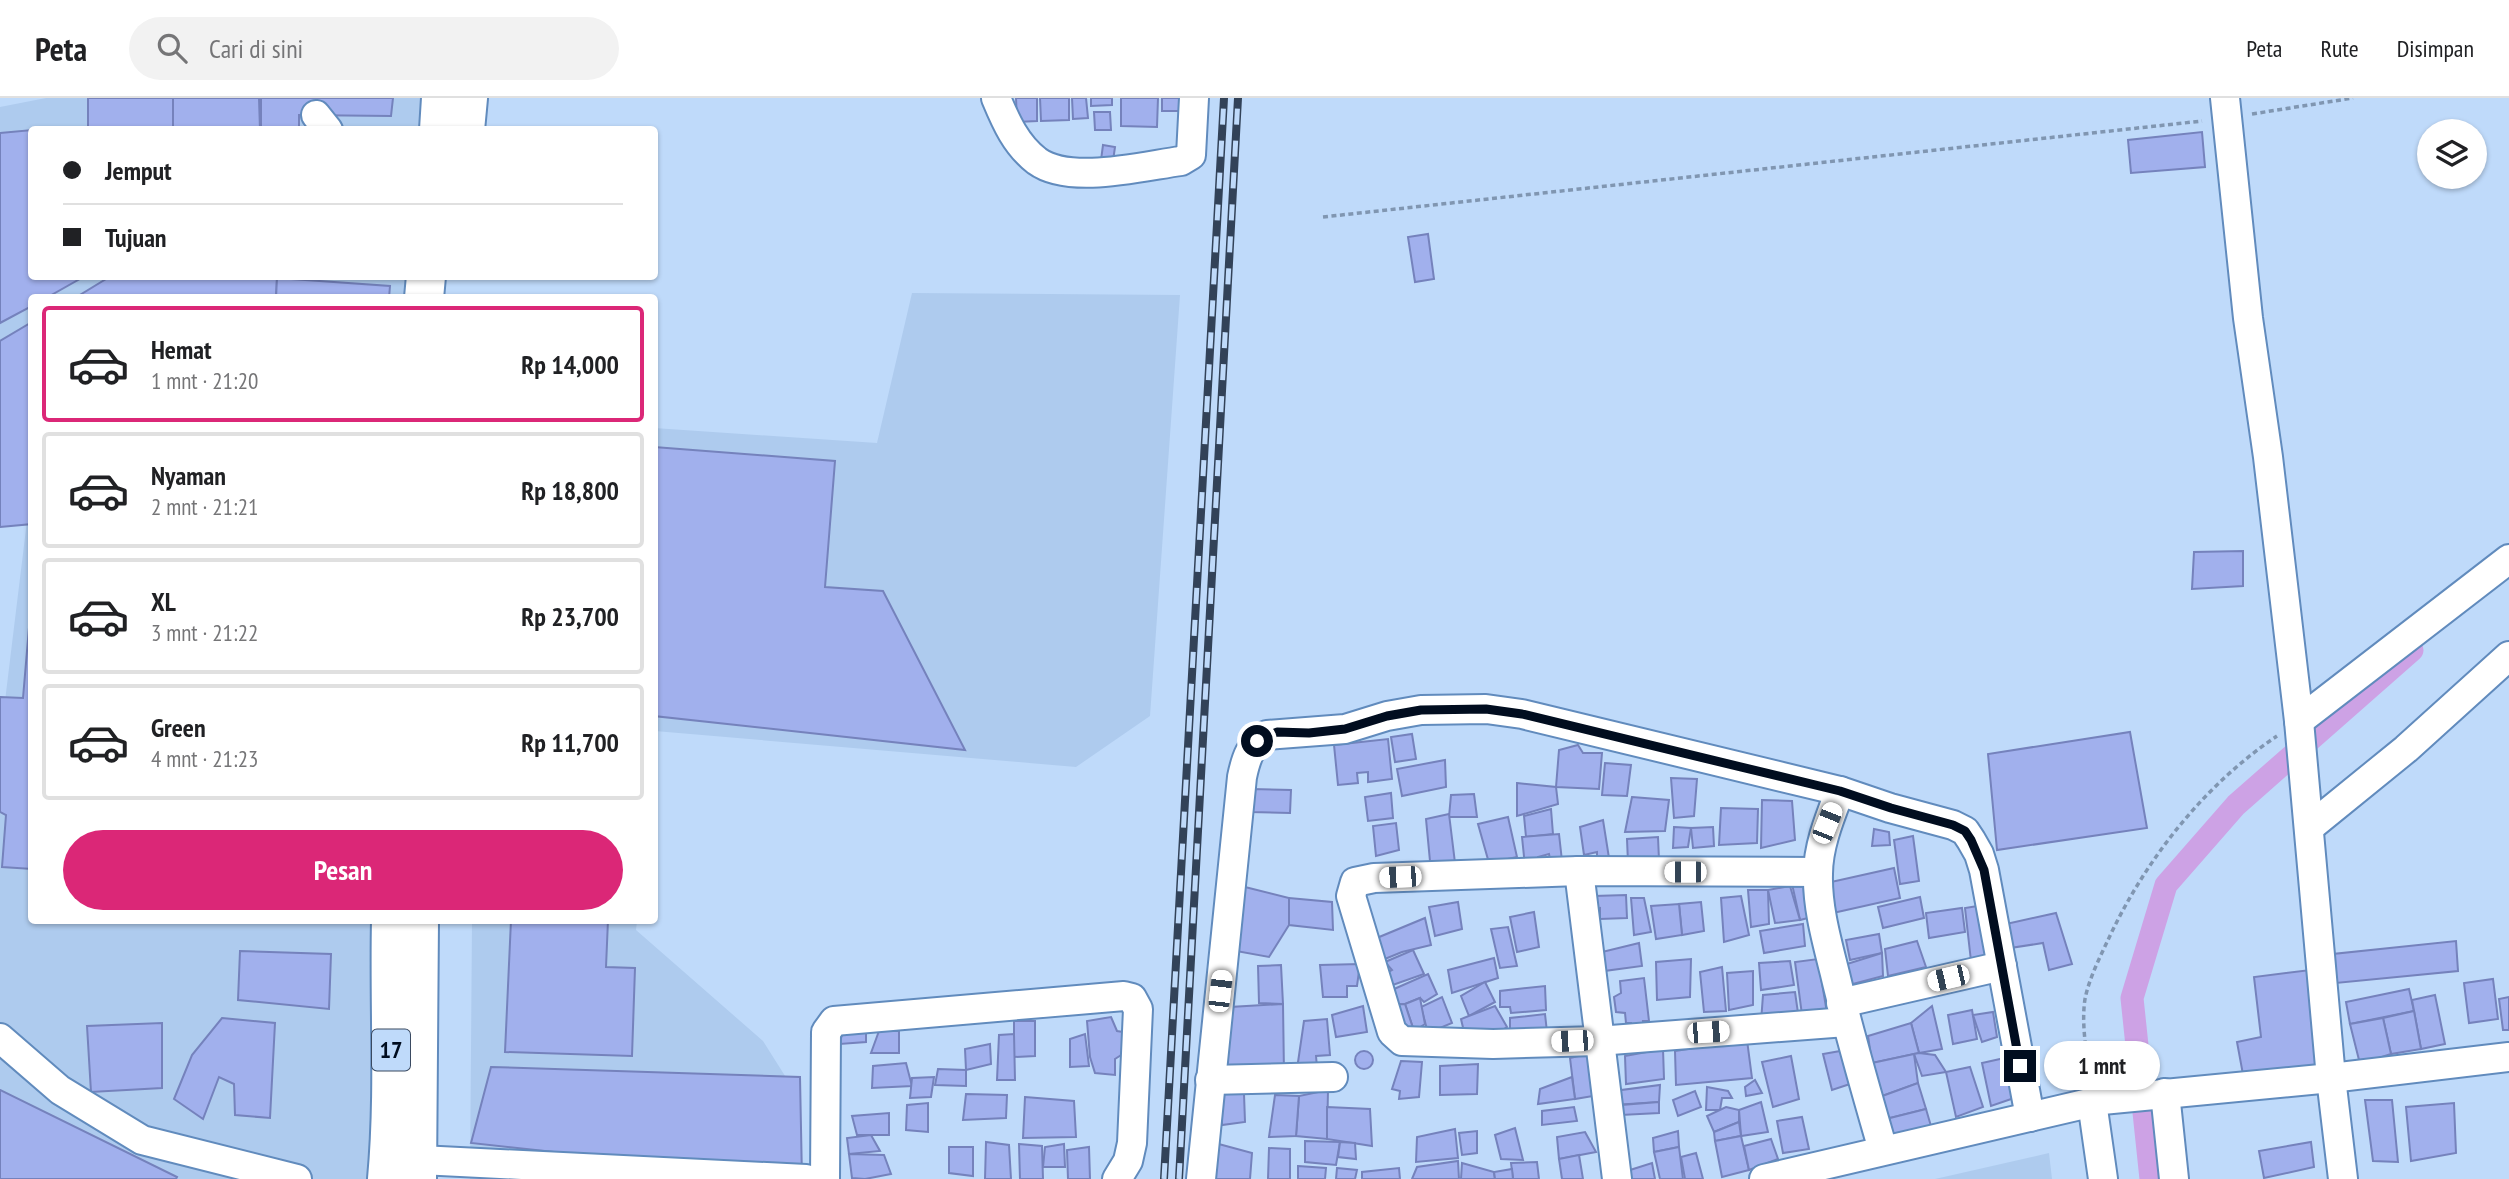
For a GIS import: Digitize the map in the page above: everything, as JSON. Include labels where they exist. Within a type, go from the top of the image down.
[{"type":"highway","points":[[439,126],[441,98]]},
{"type":"highway","points":[[465,126],[468,98]]},
{"type":"highway","name":"17","points":[[391,924],[389,1006],[392,1098],[403,1169]]},
{"type":"highway","name":"17","points":[[403,1169],[419,924]]},
{"type":"street","points":[[996,98],[1015,138],[1026,151],[1040,162],[1060,171],[1078,172],[1103,172],[1181,161],[1191,155],[1194,98]]},
{"type":"street","points":[[2226,108],[2248,318],[2268,457],[2300,730],[2331,1078],[2343,1179]]},
{"type":"street","points":[[2300,730],[2509,559]]},
{"type":"street","points":[[2310,827],[2406,749],[2509,656]]},
{"type":"street","points":[[1201,1179],[1242,777],[1251,748],[1267,735],[1345,729],[1387,716],[1421,710],[1486,709],[1559,721],[1840,791],[1965,831],[1979,854],[1984,870],[2030,1117]]},
{"type":"street","points":[[1840,791],[1827,823],[1817,872],[1822,918],[1844,1012],[1882,1150]]},
{"type":"street","points":[[1817,872],[1579,871],[1363,879],[1355,882],[1351,896],[1392,1032],[1402,1041],[1493,1044],[1598,1041],[1844,1012],[2001,966]]},
{"type":"street","points":[[1579,871],[1617,1179]]},
{"type":"street","points":[[825,1179],[826,1032],[834,1021],[1124,996],[1132,998],[1138,1009],[1132,1143],[1128,1161],[1117,1179]]},
{"type":"street","points":[[0,1038],[60,1090],[142,1140],[297,1179]]},
{"type":"street","points":[[1765,1179],[2097,1101],[2509,1057]]},
{"type":"street","points":[[1210,1080],[1333,1077]]},
{"type":"street","points":[[2161,1094],[2174,1179]]},
{"type":"street","points":[[2097,1101],[2103,1179]]},
{"type":"street","points":[[403,1169],[806,1179]]},
{"type":"path","points":[[1323,218],[2226,108],[2353,98]]},
{"type":"path","points":[[2097,1101],[2085,1032],[2085,1000],[2098,961],[2125,905],[2154,860],[2201,803],[2260,748],[2300,730]]},
{"type":"shaded area","points":[[46,98],[440,98],[439,126],[28,126],[28,280],[433,280],[432,294],[28,294],[28,451],[0,450],[0,107]]},
{"type":"shaded area","points":[[912,293],[1180,295],[1150,716],[1076,767],[658,731],[658,428],[877,443]]},
{"type":"shaded area","points":[[28,513],[28,924],[405,924],[394,1179],[0,1179],[0,742]]},
{"type":"shaded area","points":[[472,924],[637,924],[636,930],[763,1041],[792,1087],[801,1179],[470,1179]]},
{"type":"shaded area","points":[[2049,1153],[2052,1179],[1935,1179]]},
{"type":"building","points":[[88,98],[173,98],[173,126],[88,126]]},
{"type":"building","points":[[173,98],[259,98],[260,126],[173,126]]},
{"type":"building","points":[[261,98],[393,98],[391,116],[299,115],[299,126],[261,126]]},
{"type":"building","points":[[1016,98],[1037,98],[1037,121],[1017,122]]},
{"type":"building","points":[[1040,98],[1069,98],[1069,120],[1041,121]]},
{"type":"building","points":[[1072,98],[1086,98],[1088,118],[1073,119]]},
{"type":"building","points":[[1091,98],[1112,98],[1112,105],[1091,106]]},
{"type":"building","points":[[1121,98],[1158,98],[1157,127],[1121,126]]},
{"type":"building","points":[[1162,98],[1184,98],[1184,111],[1162,111]]},
{"type":"building","points":[[1094,112],[1110,112],[1111,130],[1095,130]]},
{"type":"building","points":[[28,130],[28,280],[78,280],[53,294],[28,294],[28,308],[0,323],[0,133]]},
{"type":"building","points":[[2202,132],[2205,167],[2131,173],[2128,140]]},
{"type":"building","points":[[1103,145],[1115,147],[1113,161],[1101,160]]},
{"type":"building","points":[[1428,234],[1434,279],[1415,282],[1408,237]]},
{"type":"building","points":[[104,280],[277,280],[276,294],[82,294]]},
{"type":"building","points":[[277,280],[390,286],[389,294],[276,294]]},
{"type":"building","points":[[28,324],[28,524],[0,527],[0,341]]},
{"type":"building","points":[[658,447],[835,461],[825,587],[883,591],[965,750],[658,716]]},
{"type":"building","points":[[2243,551],[2243,586],[2192,589],[2194,552]]},
{"type":"building","points":[[28,639],[28,869],[2,867],[6,815],[0,812],[0,697],[23,698]]},
{"type":"building","points":[[2130,732],[2147,828],[1997,850],[1988,754]]},
{"type":"building","points":[[1412,734],[1416,759],[1395,762],[1391,737]]},
{"type":"building","points":[[1388,739],[1392,779],[1368,782],[1368,772],[1357,773],[1358,783],[1338,785],[1334,745]]},
{"type":"building","points":[[1578,745],[1583,753],[1602,753],[1599,789],[1556,787],[1559,750]]},
{"type":"building","points":[[1445,760],[1446,787],[1402,796],[1397,769]]},
{"type":"building","points":[[1605,763],[1631,765],[1627,796],[1602,795]]},
{"type":"building","points":[[1671,778],[1697,779],[1694,816],[1674,818]]},
{"type":"building","points":[[1517,783],[1556,787],[1558,804],[1517,816]]},
{"type":"building","points":[[1251,789],[1291,790],[1290,813],[1250,812]]},
{"type":"building","points":[[1391,793],[1393,818],[1368,821],[1365,797]]},
{"type":"building","points":[[1474,794],[1477,817],[1449,817],[1451,795]]},
{"type":"building","points":[[1632,797],[1669,800],[1665,831],[1625,832]]},
{"type":"building","points":[[1762,800],[1792,801],[1795,840],[1761,848]]},
{"type":"building","points":[[1721,808],[1758,809],[1757,843],[1719,845]]},
{"type":"building","points":[[1551,809],[1553,834],[1526,837],[1524,816]]},
{"type":"building","points":[[1449,814],[1455,863],[1430,861],[1426,819]]},
{"type":"building","points":[[1508,817],[1517,857],[1489,863],[1478,824]]},
{"type":"building","points":[[1603,820],[1609,858],[1597,860],[1597,852],[1584,855],[1580,827]]},
{"type":"building","points":[[1396,823],[1399,850],[1376,856],[1373,826]]},
{"type":"building","points":[[1674,827],[1691,828],[1688,847],[1673,848]]},
{"type":"building","points":[[1713,827],[1714,846],[1693,848],[1691,828]]},
{"type":"building","points":[[1874,829],[1889,832],[1890,845],[1872,846]]},
{"type":"building","points":[[1559,834],[1562,861],[1551,863],[1549,854],[1538,857],[1538,864],[1525,866],[1522,837]]},
{"type":"building","points":[[1913,836],[1919,881],[1900,884],[1894,840]]},
{"type":"building","points":[[1658,837],[1659,860],[1628,863],[1627,839]]},
{"type":"building","points":[[1894,868],[1900,898],[1833,913],[1831,882]]},
{"type":"building","points":[[1809,881],[1816,916],[1800,920],[1792,884]]},
{"type":"building","points":[[1241,886],[1289,898],[1289,925],[1269,957],[1236,951]]},
{"type":"building","points":[[1790,886],[1800,920],[1775,923],[1768,890]]},
{"type":"building","points":[[1748,890],[1768,890],[1769,924],[1751,927]]},
{"type":"building","points":[[1626,895],[1627,918],[1600,919],[1600,908],[1593,910],[1594,896]]},
{"type":"building","points":[[1741,896],[1749,935],[1724,942],[1721,898]]},
{"type":"building","points":[[1920,897],[1924,918],[1883,928],[1878,907]]},
{"type":"building","points":[[1289,898],[1332,902],[1333,930],[1289,925]]},
{"type":"building","points":[[1631,898],[1644,898],[1651,932],[1634,935]]},
{"type":"building","points":[[1458,902],[1462,929],[1435,936],[1429,907]]},
{"type":"building","points":[[1701,902],[1704,931],[1682,935],[1679,904]]},
{"type":"building","points":[[1679,904],[1682,935],[1656,939],[1651,906]]},
{"type":"building","points":[[1984,905],[1990,959],[1971,961],[1965,908]]},
{"type":"building","points":[[1962,908],[1965,932],[1929,938],[1926,913]]},
{"type":"building","points":[[1534,912],[1539,947],[1517,952],[1510,917]]},
{"type":"building","points":[[2056,913],[2072,964],[2049,970],[2043,943],[2010,948],[2006,924]]},
{"type":"building","points":[[1425,918],[1431,945],[1402,952],[1375,963],[1372,940]]},
{"type":"building","points":[[511,924],[608,924],[606,967],[635,968],[632,1056],[505,1052]]},
{"type":"building","points":[[1803,924],[1805,946],[1764,953],[1760,931]]},
{"type":"building","points":[[1508,927],[1517,966],[1500,968],[1491,929]]},
{"type":"building","points":[[1879,934],[1882,953],[1850,960],[1846,940]]},
{"type":"building","points":[[1917,941],[1926,967],[1888,976],[1885,949]]},
{"type":"building","points":[[2456,941],[2458,971],[2336,983],[2333,954]]},
{"type":"building","points":[[1639,943],[1642,966],[1604,971],[1602,952]]},
{"type":"building","points":[[1413,950],[1424,974],[1387,987],[1381,976],[1392,970],[1385,962]]},
{"type":"building","points":[[240,951],[331,954],[329,1009],[238,1000]]},
{"type":"building","points":[[1882,953],[1883,976],[1849,985],[1847,964]]},
{"type":"building","points":[[1494,958],[1498,978],[1452,993],[1448,970]]},
{"type":"building","points":[[1691,959],[1690,997],[1657,1000],[1656,962]]},
{"type":"building","points":[[1818,959],[1827,1013],[1802,1015],[1795,962]]},
{"type":"building","points":[[1790,961],[1794,985],[1761,990],[1759,963]]},
{"type":"building","points":[[1360,964],[1357,986],[1347,986],[1347,997],[1323,997],[1320,965]]},
{"type":"building","points":[[1281,965],[1283,1004],[1259,1003],[1258,966]]},
{"type":"building","points":[[1722,967],[1726,1011],[1704,1012],[1700,972]]},
{"type":"building","points":[[2310,970],[2323,1072],[2244,1080],[2237,1042],[2261,1037],[2254,977]]},
{"type":"building","points":[[1753,971],[1753,1005],[1729,1010],[1727,973]]},
{"type":"building","points":[[1428,974],[1437,994],[1424,1002],[1420,998],[1405,1004],[1386,1005],[1385,993]]},
{"type":"building","points":[[1644,978],[1649,1021],[1643,1021],[1644,1028],[1631,1028],[1631,1023],[1626,1023],[1625,1013],[1616,1012],[1614,997],[1621,993],[1620,981]]},
{"type":"building","points":[[2493,979],[2498,1019],[2469,1023],[2464,983]]},
{"type":"building","points":[[1485,982],[1495,1002],[1469,1016],[1461,996]]},
{"type":"building","points":[[1545,986],[1546,1010],[1511,1013],[1510,1007],[1500,1007],[1500,991]]},
{"type":"building","points":[[2409,989],[2414,1011],[2350,1024],[2346,1002]]},
{"type":"building","points":[[1795,992],[1799,1020],[1761,1022],[1763,995]]},
{"type":"building","points":[[2435,995],[2445,1044],[2421,1049],[2412,1000]]},
{"type":"building","points":[[1442,997],[1452,1023],[1428,1033],[1421,1007]]},
{"type":"building","points":[[2509,997],[2509,1030],[2503,1030],[2499,999]]},
{"type":"building","points":[[1420,998],[1425,1024],[1414,1031],[1405,1004]]},
{"type":"building","points":[[1283,1004],[1284,1074],[1222,1075],[1230,1007]]},
{"type":"building","points":[[1405,1004],[1414,1031],[1402,1037],[1386,1005]]},
{"type":"building","points":[[1363,1006],[1367,1032],[1336,1037],[1332,1015]]},
{"type":"building","points":[[1495,1006],[1507,1027],[1489,1039],[1465,1036],[1461,1019]]},
{"type":"building","points":[[1932,1006],[1942,1049],[1919,1053],[1911,1023]]},
{"type":"building","points":[[1972,1010],[1977,1039],[1953,1044],[1948,1015]]},
{"type":"building","points":[[2414,1011],[2421,1049],[2391,1054],[2383,1018]]},
{"type":"building","points":[[1993,1012],[1997,1037],[1982,1042],[1973,1015]]},
{"type":"building","points":[[1545,1014],[1547,1032],[1510,1034],[1510,1018]]},
{"type":"building","points":[[1111,1017],[1117,1031],[1130,1033],[1129,1050],[1115,1059],[1115,1075],[1095,1073],[1090,1057],[1087,1021]]},
{"type":"building","points":[[222,1018],[275,1023],[270,1118],[235,1115],[234,1084],[219,1077],[203,1119],[174,1099],[192,1055]]},
{"type":"building","points":[[2383,1018],[2391,1054],[2360,1064],[2350,1024]]},
{"type":"building","points":[[1327,1019],[1330,1055],[1316,1056],[1317,1067],[1297,1069],[1304,1021]]},
{"type":"building","points":[[1014,1021],[1035,1021],[1035,1056],[1014,1057]]},
{"type":"building","points":[[162,1023],[162,1088],[91,1092],[87,1026]]},
{"type":"building","points":[[1911,1023],[1919,1053],[1872,1063],[1868,1036]]},
{"type":"building","points":[[843,1028],[866,1030],[866,1042],[840,1044]]},
{"type":"building","points":[[879,1031],[899,1031],[899,1053],[871,1053]]},
{"type":"building","points":[[1014,1034],[1015,1080],[997,1080],[999,1035]]},
{"type":"building","points":[[1085,1034],[1089,1066],[1070,1067],[1070,1039]]},
{"type":"building","points":[[1747,1040],[1752,1078],[1676,1085],[1675,1051]]},
{"type":"building","points":[[990,1044],[991,1064],[966,1070],[965,1049]]},
{"type":"building","points":[[1663,1049],[1664,1079],[1626,1084],[1625,1056]]},
{"type":"building","points":[[1846,1050],[1853,1083],[1832,1090],[1823,1054]]},
{"type":"building","points":[[1360,1051],[1368,1051],[1373,1060],[1371,1067],[1360,1069],[1355,1064],[1355,1056]]},
{"type":"building","points":[[1595,1052],[1599,1095],[1575,1099],[1570,1058]]},
{"type":"building","points":[[1914,1054],[1935,1055],[1946,1072],[1922,1076]]},
{"type":"building","points":[[1914,1054],[1918,1083],[1874,1099],[1872,1063]]},
{"type":"building","points":[[1791,1056],[1799,1099],[1773,1107],[1762,1062]]},
{"type":"building","points":[[2009,1057],[2017,1097],[1991,1106],[1982,1063]]},
{"type":"building","points":[[1401,1061],[1422,1062],[1419,1097],[1399,1099],[1400,1091],[1392,1089]]},
{"type":"building","points":[[906,1063],[912,1086],[872,1088],[873,1066]]},
{"type":"building","points":[[1478,1064],[1477,1094],[1440,1095],[1440,1066]]},
{"type":"building","points":[[491,1067],[800,1077],[802,1179],[471,1143]]},
{"type":"building","points":[[1970,1067],[1983,1107],[1956,1117],[1946,1072]]},
{"type":"building","points":[[938,1069],[966,1070],[966,1086],[935,1085]]},
{"type":"building","points":[[934,1077],[931,1097],[910,1098],[912,1078]]},
{"type":"building","points":[[1572,1077],[1575,1099],[1538,1104],[1540,1089]]},
{"type":"building","points":[[1755,1080],[1762,1093],[1746,1096],[1745,1087]]},
{"type":"building","points":[[1918,1083],[1926,1109],[1890,1118],[1874,1099]]},
{"type":"building","points":[[1660,1085],[1659,1102],[1614,1105],[1614,1091]]},
{"type":"building","points":[[1707,1087],[1728,1091],[1732,1098],[1722,1098],[1720,1110],[1706,1110]]},
{"type":"building","points":[[0,1090],[177,1177],[0,1179]]},
{"type":"building","points":[[1328,1090],[1327,1139],[1296,1136],[1299,1096]]},
{"type":"building","points":[[1695,1091],[1701,1107],[1678,1116],[1673,1100]]},
{"type":"building","points":[[966,1094],[1007,1095],[1006,1118],[963,1120]]},
{"type":"building","points":[[1220,1094],[1244,1094],[1245,1122],[1222,1125]]},
{"type":"building","points":[[1275,1095],[1299,1096],[1296,1136],[1269,1137]]},
{"type":"building","points":[[1025,1097],[1074,1101],[1076,1137],[1023,1138]]},
{"type":"building","points":[[2365,1100],[2392,1100],[2398,1162],[2373,1161]]},
{"type":"building","points":[[1659,1102],[1659,1113],[1621,1115],[1621,1105]]},
{"type":"building","points":[[1761,1102],[1768,1132],[1741,1136],[1739,1110]]},
{"type":"building","points":[[928,1103],[928,1132],[906,1130],[907,1105]]},
{"type":"building","points":[[2454,1103],[2456,1153],[2411,1161],[2406,1107]]},
{"type":"building","points":[[1327,1107],[1370,1109],[1372,1146],[1327,1139]]},
{"type":"building","points":[[1574,1107],[1577,1121],[1542,1125],[1542,1111]]},
{"type":"building","points":[[1726,1107],[1739,1110],[1739,1122],[1714,1132],[1707,1116]]},
{"type":"building","points":[[1926,1109],[1933,1133],[1890,1137],[1890,1118]]},
{"type":"building","points":[[889,1113],[889,1135],[857,1135],[852,1116]]},
{"type":"building","points":[[1802,1117],[1809,1149],[1783,1153],[1777,1121]]},
{"type":"building","points":[[1739,1122],[1741,1136],[1715,1141],[1714,1132]]},
{"type":"building","points":[[1515,1128],[1523,1160],[1501,1159],[1495,1135]]},
{"type":"building","points":[[1455,1129],[1458,1158],[1416,1162],[1417,1137]]},
{"type":"building","points":[[1477,1131],[1477,1153],[1462,1155],[1459,1133]]},
{"type":"building","points":[[1678,1131],[1679,1147],[1654,1152],[1653,1138]]},
{"type":"building","points":[[1585,1132],[1596,1152],[1559,1159],[1557,1137]]},
{"type":"building","points":[[871,1135],[880,1151],[849,1154],[847,1138]]},
{"type":"building","points":[[1741,1136],[1749,1170],[1722,1177],[1715,1141]]},
{"type":"building","points":[[1771,1139],[1778,1159],[1749,1170],[1744,1146]]},
{"type":"building","points":[[1305,1141],[1340,1142],[1336,1165],[1305,1162]]},
{"type":"building","points":[[986,1142],[1009,1145],[1011,1179],[985,1179]]},
{"type":"building","points":[[1340,1142],[1355,1143],[1356,1159],[1338,1157]]},
{"type":"building","points":[[2311,1142],[2314,1167],[2264,1178],[2259,1151]]},
{"type":"building","points":[[1215,1143],[1252,1153],[1250,1179],[1209,1179]]},
{"type":"building","points":[[1019,1144],[1042,1146],[1043,1179],[1020,1179]]},
{"type":"building","points":[[1064,1144],[1065,1167],[1043,1167],[1045,1147]]},
{"type":"building","points":[[949,1147],[973,1147],[973,1176],[949,1173]]},
{"type":"building","points":[[1089,1147],[1090,1179],[1068,1179],[1067,1150]]},
{"type":"building","points":[[1679,1147],[1683,1179],[1660,1179],[1654,1152]]},
{"type":"building","points":[[1269,1148],[1290,1149],[1290,1179],[1268,1179]]},
{"type":"building","points":[[1696,1153],[1703,1179],[1685,1179],[1681,1157]]},
{"type":"building","points":[[849,1154],[884,1155],[891,1174],[865,1179],[852,1178]]},
{"type":"building","points":[[1579,1155],[1583,1179],[1562,1179],[1559,1159]]},
{"type":"building","points":[[1458,1161],[1459,1179],[1412,1179],[1417,1167]]},
{"type":"building","points":[[1537,1162],[1539,1179],[1513,1179],[1511,1163]]},
{"type":"building","points":[[1462,1163],[1494,1172],[1495,1179],[1461,1179]]},
{"type":"building","points":[[1652,1163],[1655,1179],[1630,1179],[1627,1171]]},
{"type":"building","points":[[1298,1166],[1326,1168],[1325,1179],[1298,1179]]},
{"type":"building","points":[[1337,1168],[1357,1170],[1355,1179],[1336,1179]]},
{"type":"building","points":[[1399,1168],[1400,1179],[1362,1179],[1362,1172]]},
{"type":"building","points":[[1512,1169],[1513,1179],[1495,1179],[1494,1172]]},
{"type":"waterway","points":[[2151,1179],[2132,998],[2166,885],[2236,805],[2412,650]]},
{"type":"railway","points":[[1164,1179],[1224,98]]},
{"type":"railway","points":[[1179,1179],[1238,98]]},
{"type":"route","points":[[1257,741],[1277,732],[1309,733],[1345,729],[1387,716],[1421,710],[1486,709],[1559,721],[1840,791],[1953,825],[1965,831],[1979,854],[1984,870],[2020,1066]]}]
